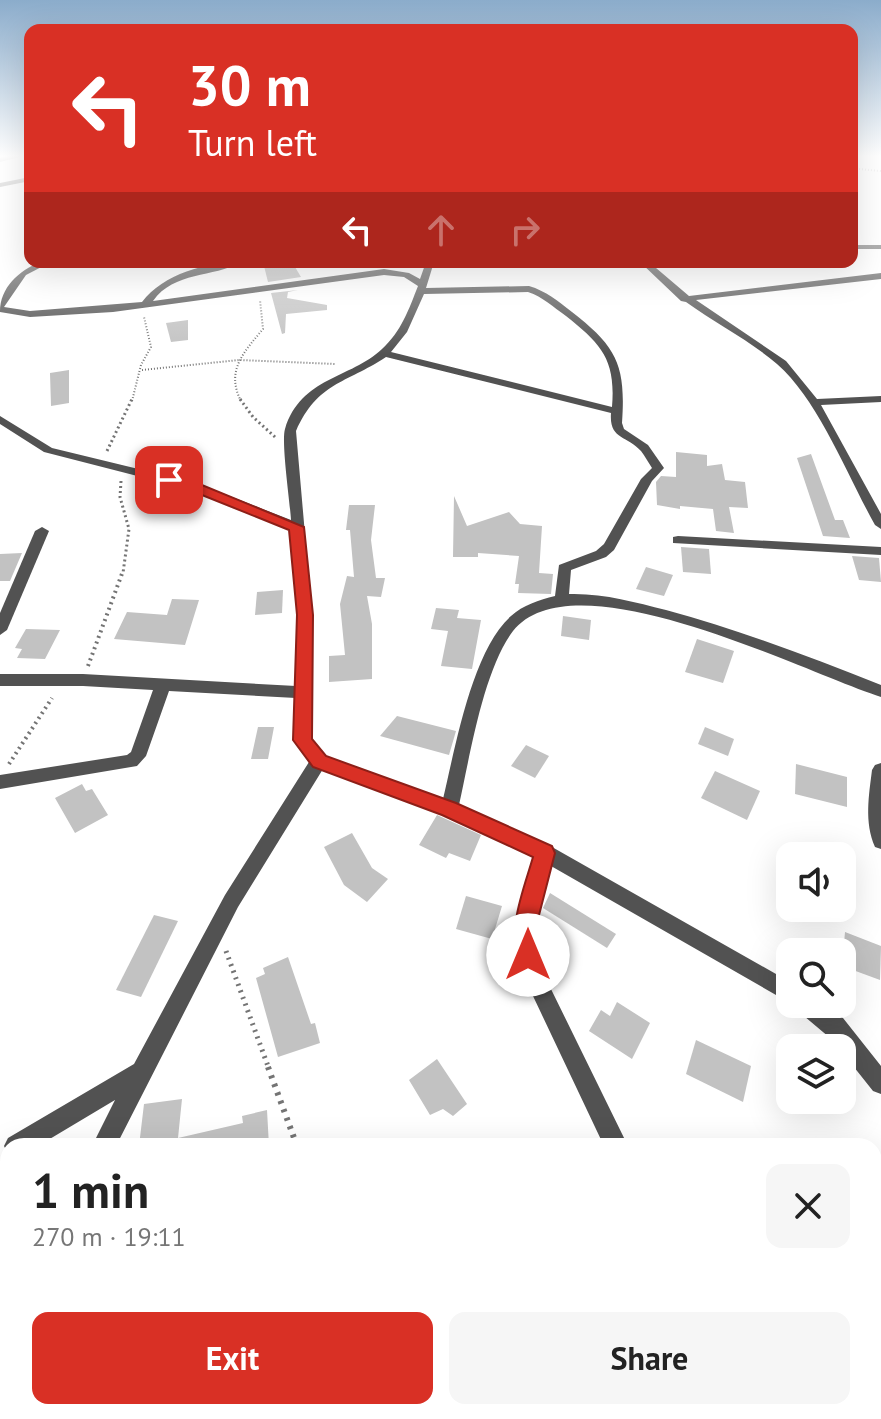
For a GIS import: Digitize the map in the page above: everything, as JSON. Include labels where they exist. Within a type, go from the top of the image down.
[{"type":"street","points":[[858,247],[881,247]]},
{"type":"street","points":[[34,268],[23,273],[0,307],[30,314],[145,305],[371,273],[385,268]]},
{"type":"street","points":[[145,305],[156,288],[175,278],[214,268]]},
{"type":"street","points":[[428,268],[396,342],[366,364],[332,380],[305,401],[290,431],[305,615],[303,740],[319,761],[449,809],[545,853],[776,985]]},
{"type":"street","points":[[650,268],[684,299],[783,365],[812,402],[881,525]]},
{"type":"street","points":[[371,273],[406,275],[420,287],[529,289],[542,293],[588,327],[615,358],[619,431],[644,447],[658,468],[647,479],[609,547],[601,554],[564,568],[562,600]]},
{"type":"street","points":[[684,299],[881,276]]},
{"type":"street","points":[[383,353],[617,411]]},
{"type":"street","points":[[812,402],[881,399]]},
{"type":"street","points":[[0,419],[48,450],[192,486],[296,527]]},
{"type":"street","points":[[861,492],[881,494]]},
{"type":"street","points":[[0,630],[42,531]]},
{"type":"street","points":[[678,540],[881,551]]},
{"type":"street","points":[[449,809],[472,718],[492,660],[507,629],[542,603],[590,599],[681,619],[783,653],[881,691]]},
{"type":"street","points":[[0,680],[83,680],[302,692]]},
{"type":"street","points":[[3,774],[131,761],[138,756],[163,684]]},
{"type":"street","points":[[108,1138],[217,927],[275,823],[319,761]]},
{"type":"street","points":[[881,770],[876,804],[881,841]]},
{"type":"street","points":[[545,853],[527,919],[528,955],[540,989],[612,1138]]},
{"type":"street","points":[[824,1018],[835,1026],[881,1083]]},
{"type":"street","points":[[30,1138],[143,1071]]},
{"type":"path","points":[[259,290],[263,329],[250,341],[239,360],[237,394],[244,410],[290,449]]},
{"type":"path","points":[[100,463],[125,418],[143,359],[151,347],[149,331],[144,324],[145,305]]},
{"type":"path","points":[[142,370],[239,360],[366,364]]},
{"type":"path","points":[[83,680],[125,568],[129,525],[118,498],[123,469]]},
{"type":"path","points":[[3,774],[31,725],[65,680]]},
{"type":"path","points":[[217,927],[294,1138]]},
{"type":"building","points":[[264,268],[296,268],[301,277],[268,282]]},
{"type":"building","points":[[298,290],[288,292],[287,298],[327,305],[327,310],[286,314],[285,333],[282,334],[271,293]]},
{"type":"building","points":[[188,320],[188,340],[171,342],[166,323]]},
{"type":"building","points":[[69,370],[69,403],[51,406],[50,373]]},
{"type":"building","points":[[676,452],[707,455],[707,466],[722,464],[725,480],[745,482],[748,508],[729,507],[734,533],[716,531],[713,509],[657,505],[656,482],[661,476],[676,477]]},
{"type":"building","points":[[811,454],[835,520],[843,520],[850,538],[823,536],[797,458]]},
{"type":"building","points":[[454,496],[467,526],[509,512],[520,524],[542,526],[539,573],[553,574],[551,594],[518,593],[519,584],[515,584],[519,556],[478,553],[478,557],[453,557]]},
{"type":"building","points":[[349,505],[375,505],[371,540],[376,578],[385,578],[381,597],[367,596],[372,624],[372,679],[329,682],[329,656],[345,655],[340,604],[347,576],[354,577],[350,530],[346,530]]},
{"type":"building","points":[[681,547],[709,549],[711,574],[683,572]]},
{"type":"building","points":[[22,553],[10,581],[0,581],[0,554]]},
{"type":"building","points":[[852,556],[879,558],[881,582],[859,580]]},
{"type":"building","points":[[646,567],[673,575],[664,596],[636,589]]},
{"type":"building","points":[[283,590],[282,613],[255,615],[257,592]]},
{"type":"building","points":[[172,599],[199,600],[185,645],[114,639],[127,612],[167,615]]},
{"type":"building","points":[[436,608],[459,610],[457,618],[481,620],[472,669],[441,666],[448,631],[431,629]]},
{"type":"building","points":[[563,616],[591,620],[589,640],[561,636]]},
{"type":"building","points":[[26,629],[60,630],[45,659],[17,658],[22,649],[15,648]]},
{"type":"building","points":[[697,639],[734,651],[723,683],[685,672]]},
{"type":"building","points":[[397,716],[456,731],[449,755],[380,736]]},
{"type":"building","points":[[258,727],[274,727],[268,759],[251,759]]},
{"type":"building","points":[[705,727],[734,739],[728,756],[698,744]]},
{"type":"building","points":[[526,745],[549,756],[535,778],[511,766]]},
{"type":"building","points":[[796,764],[847,777],[847,807],[795,794]]},
{"type":"building","points":[[715,771],[760,791],[747,820],[701,798]]},
{"type":"building","points":[[82,784],[86,791],[92,789],[108,815],[75,833],[55,798]]},
{"type":"building","points":[[437,815],[481,835],[470,861],[449,853],[446,858],[419,845]]},
{"type":"building","points":[[352,833],[372,868],[388,879],[367,902],[344,885],[324,847]]},
{"type":"building","points":[[550,893],[616,934],[607,948],[543,908]]},
{"type":"building","points":[[466,896],[502,906],[492,939],[456,929]]},
{"type":"building","points":[[154,915],[178,921],[141,997],[116,990]]},
{"type":"building","points":[[845,932],[881,946],[880,980],[856,971],[856,938],[844,938]]},
{"type":"building","points":[[288,957],[320,1043],[278,1057],[256,978],[265,974],[263,968]]},
{"type":"building","points":[[617,1002],[650,1023],[632,1059],[589,1031],[601,1010],[610,1016]]},
{"type":"building","points":[[696,1040],[751,1066],[743,1102],[686,1074]]},
{"type":"building","points":[[437,1059],[467,1104],[453,1116],[443,1109],[430,1115],[409,1080]]},
{"type":"building","points":[[182,1099],[178,1138],[140,1138],[144,1104]]},
{"type":"building","points":[[267,1110],[269,1138],[178,1138],[243,1123],[242,1116]]},
{"type":"route","points":[[169,480],[296,527],[305,615],[303,740],[319,761],[449,809],[545,853],[527,919],[528,955]]}]
